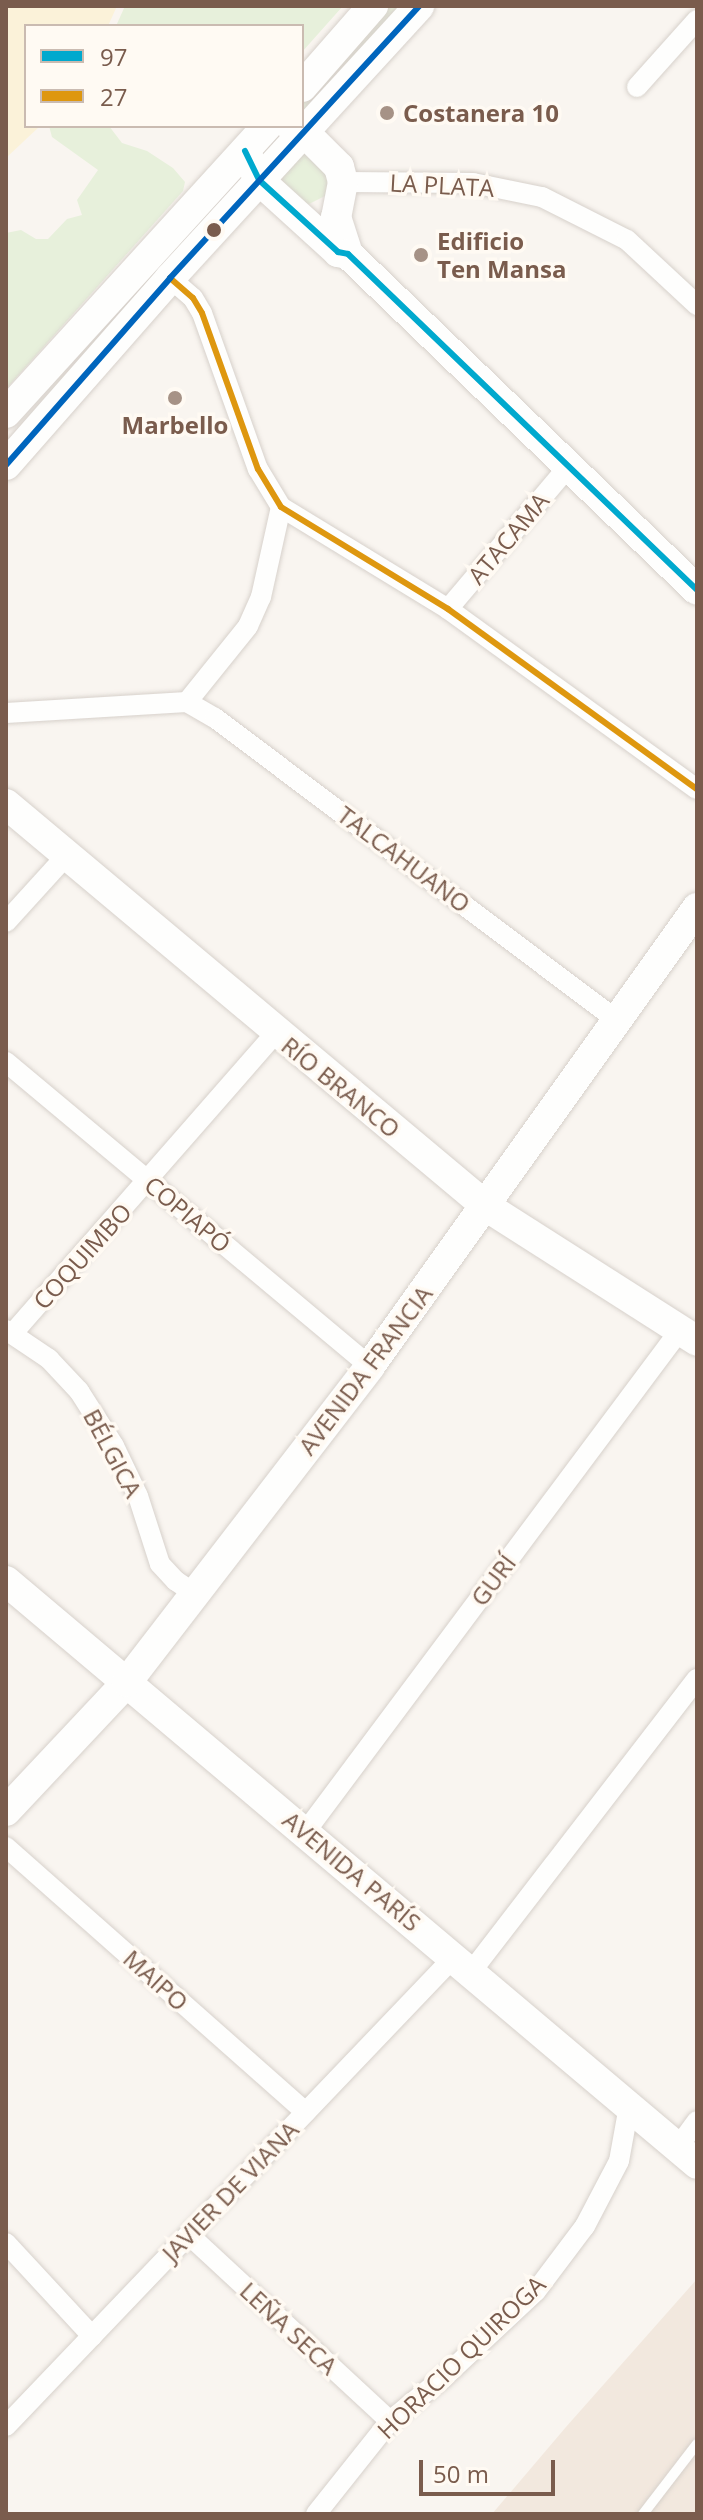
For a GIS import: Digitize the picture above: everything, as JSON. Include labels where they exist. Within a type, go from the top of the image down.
[{"type":"street","points":[[304,85],[373,6]]},
{"type":"street","points":[[304,124],[419,6]]},
{"type":"street","points":[[637,87],[697,20]]},
{"type":"street","points":[[6,413],[265,128]]},
{"type":"street","points":[[6,465],[259,180],[298,130],[339,167],[338,228],[348,254],[697,590]]},
{"type":"street","points":[[245,151],[259,180],[338,252],[348,254]]},
{"type":"street","name":"LA PLATA","points":[[340,193],[473,183],[542,197],[627,240],[697,305]]},
{"type":"street","points":[[301,216],[315,215],[340,193]]},
{"type":"street","points":[[170,278],[193,298],[202,313],[258,469],[281,507],[448,609],[697,789]]},
{"type":"street","name":"ATACAMA","points":[[448,609],[568,467]]},
{"type":"street","points":[[6,713],[187,702],[248,626],[261,597],[281,507]]},
{"type":"street","name":"TALCAHUANO","points":[[187,702],[215,718],[618,1021]]},
{"type":"street","name":"RÍO BRANCO","points":[[6,804],[487,1207],[688,1335]]},
{"type":"street","points":[[6,922],[66,856]]},
{"type":"street","name":"AVENIDA FRANCIA","points":[[6,1811],[127,1682],[370,1366],[487,1207],[697,908]]},
{"type":"street","name":"COQUIMBO","points":[[10,1331],[149,1182],[276,1033]]},
{"type":"street","name":"COPIAPÓ","points":[[6,1062],[370,1366]]},
{"type":"street","name":"BÉLGICA","points":[[10,1331],[49,1359],[79,1391],[114,1446],[138,1496],[160,1564],[176,1581],[195,1594]]},
{"type":"street","name":"GURÍ","points":[[306,1831],[688,1335]]},
{"type":"street","name":"AVENIDA PARÍS","points":[[6,1581],[688,2156]]},
{"type":"street","name":"JAVIER DE VIANA","points":[[6,2426],[306,2112],[462,1964],[697,1679]]},
{"type":"street","name":"MAIPO","points":[[6,1847],[306,2112]]},
{"type":"street","name":"HORACIO QUIROGA","points":[[316,2514],[390,2421],[444,2377],[536,2291],[585,2226],[619,2161],[629,2106]]},
{"type":"street","points":[[688,2156],[697,2121]]},
{"type":"street","name":"LEÑA SECA","points":[[189,2235],[390,2421]]},
{"type":"street","points":[[6,2243],[92,2336]]},
{"type":"lane","points":[[643,2514],[697,2444]]},
{"type":"shaded area","points":[[697,2279],[697,2514],[492,2514],[566,2427]]},
{"type":"green space","points":[[125,6],[343,6],[304,50],[304,24],[117,24]]},
{"type":"green space","points":[[387,6],[406,6],[304,116],[304,99]]},
{"type":"green space","points":[[50,128],[111,128],[122,143],[147,151],[173,168],[185,182],[183,191],[6,389],[6,233],[21,230],[36,239],[48,239],[67,219],[82,215],[77,200],[98,170],[52,137]]},
{"type":"green space","points":[[304,151],[333,174],[325,196],[309,204],[300,202],[283,188],[281,176]]},
{"type":"sand","points":[[6,6],[117,6],[109,24],[24,24],[24,128],[38,128],[6,158]]},
{"type":"transit line","points":[[6,465],[170,278],[419,6]]},
{"type":"transit line","name":"97","points":[[245,151],[259,180],[338,252],[348,254],[697,590]]},
{"type":"transit line","name":"27","points":[[170,278],[193,298],[202,313],[258,469],[281,507],[448,609],[697,789]]},
{"type":"place","name":"Costanera 10","points":[[387,113]]},
{"type":"place","name":"Edificio Ten Mansa","points":[[421,255]]},
{"type":"place","name":"Marbello","points":[[175,398]]}]
